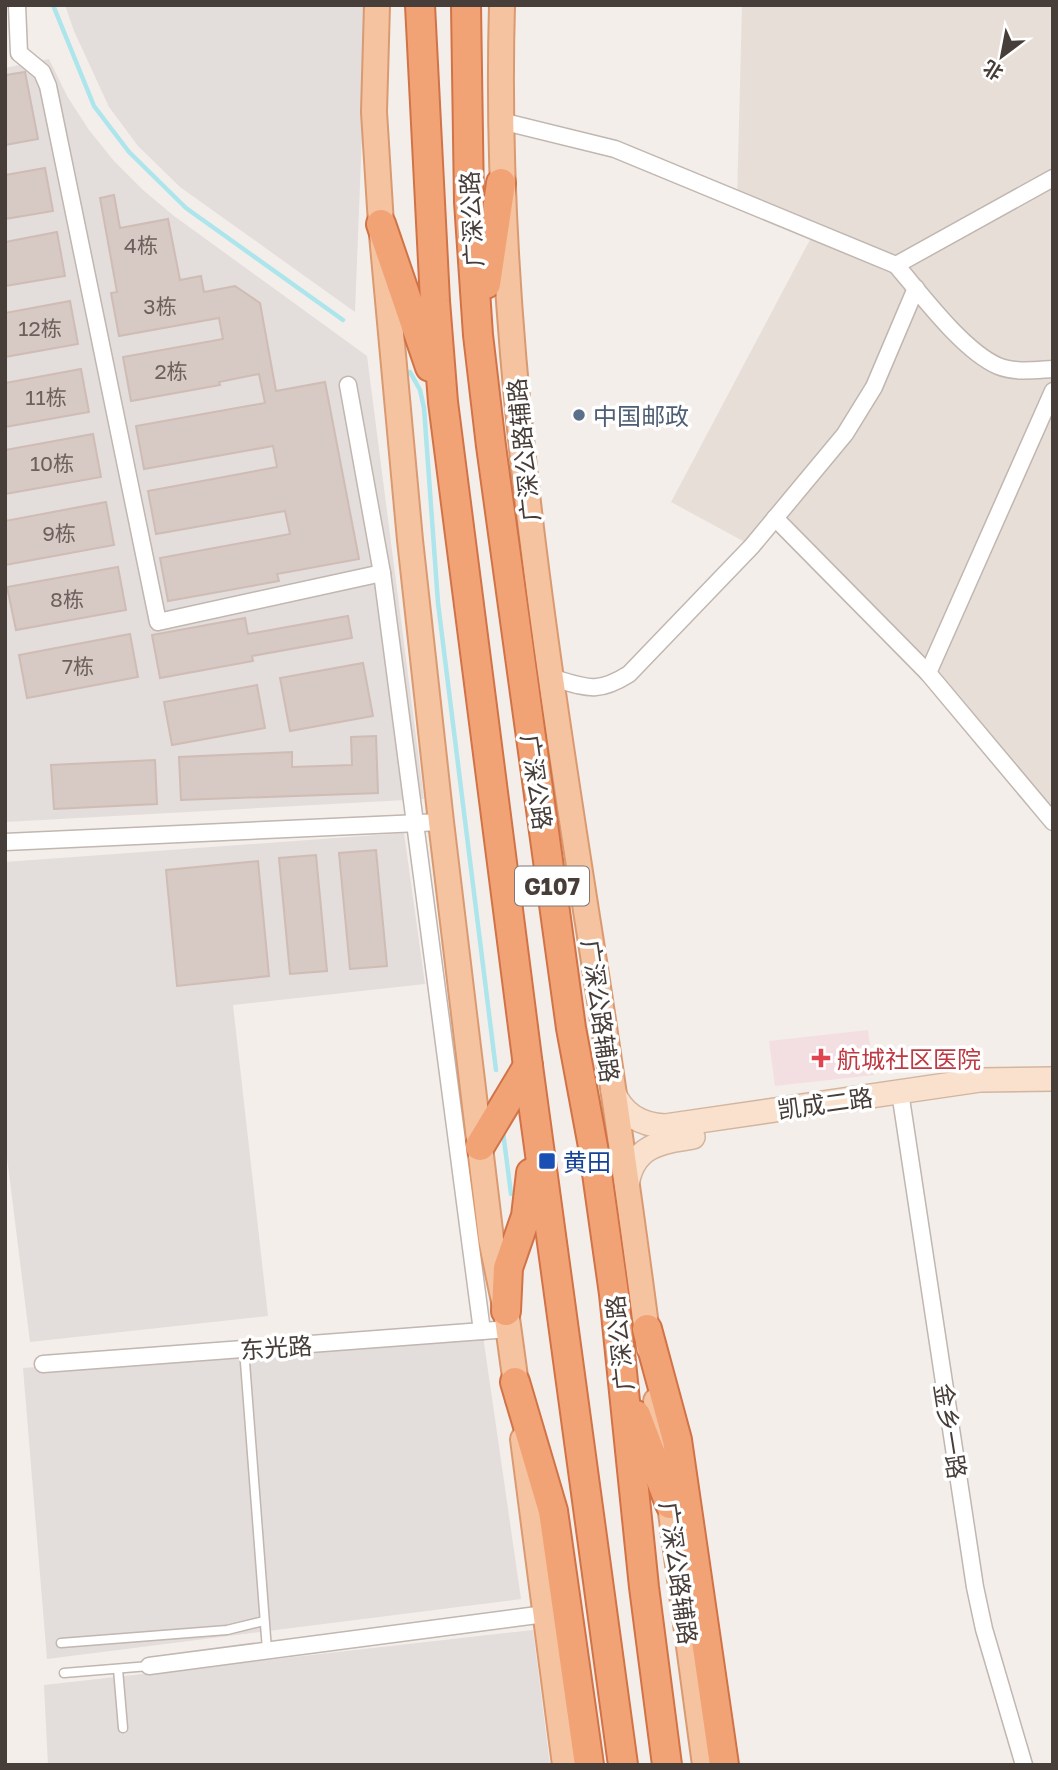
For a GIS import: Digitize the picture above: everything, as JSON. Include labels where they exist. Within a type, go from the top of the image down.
[{"type":"highway","name":"广深公路","points":[[420,5],[443,402],[533,1107],[623,1765]]},
{"type":"highway","name":"广深公路","points":[[466,5],[469,202],[478,335],[571,1028],[594,1152],[614,1294],[643,1587],[667,1765]]},
{"type":"highway","points":[[478,335],[502,183]]},
{"type":"highway","points":[[381,224],[443,402]]},
{"type":"highway","points":[[480,1146],[528,1066]]},
{"type":"highway","points":[[507,1320],[508,1268],[523,1229],[528,1205],[533,1107]]},
{"type":"highway","points":[[647,1329],[677,1440],[724,1765]]},
{"type":"highway","points":[[623,1380],[670,1504]]},
{"type":"highway","points":[[515,1382],[553,1511],[589,1765]]},
{"type":"highway","points":[[612,1765],[618,1732]]},
{"type":"main road","points":[[377,5],[374,112],[381,224],[410,540],[429,823],[480,1146],[493,1251],[507,1320],[565,1765]]},
{"type":"main road","name":"广深公路辅路","points":[[502,5],[502,183],[514,371],[530,523],[550,677],[627,1186],[705,1765]]},
{"type":"street","points":[[17,5],[12,54],[42,72],[48,86],[158,622],[382,573]]},
{"type":"street","points":[[501,121],[615,149],[896,265],[964,342],[985,358],[999,366],[1021,371],[1053,369]]},
{"type":"street","points":[[896,265],[1053,178]]},
{"type":"street","points":[[550,677],[589,688],[603,688],[629,674],[752,546],[845,434],[874,387],[916,288]]},
{"type":"street","points":[[348,385],[429,823],[482,1331]]},
{"type":"street","points":[[928,673],[1053,391]]},
{"type":"street","points":[[775,518],[928,673],[1053,822]]},
{"type":"street","points":[[5,842],[429,823]]},
{"type":"street","name":"凯成二路","points":[[627,1186],[634,1163],[645,1151],[659,1143],[901,1099],[980,1080],[1053,1079]]},
{"type":"street","name":"凯成二路","points":[[613,1091],[620,1106],[631,1116],[650,1124],[665,1126],[901,1099],[989,1093],[1053,1093]]},
{"type":"street","name":"金乡一路","points":[[901,1099],[975,1587],[984,1629],[1024,1765]]},
{"type":"street","name":"东光路","points":[[43,1364],[482,1331],[507,1320]]},
{"type":"street","points":[[149,1666],[545,1614]]},
{"type":"lane","points":[[244,1349],[267,1650]]},
{"type":"lane","points":[[61,1643],[227,1630],[264,1621]]},
{"type":"lane","points":[[64,1673],[149,1666]]},
{"type":"lane","points":[[118,1669],[123,1728]]},
{"type":"shaded area","points":[[65,5],[367,5],[355,312],[180,187],[138,146],[109,107]]},
{"type":"shaded area","points":[[742,5],[1053,5],[1053,822],[928,673],[775,519],[752,546],[671,502],[814,232],[737,199]]},
{"type":"shaded area","points":[[49,59],[67,96],[89,130],[114,161],[143,190],[174,216],[367,356],[424,799],[5,822],[5,68]]},
{"type":"shaded area","points":[[404,833],[425,984],[233,1005],[268,1316],[30,1342],[5,1141],[5,862]]},
{"type":"shaded area","name":"航城社区医院","points":[[868,1030],[874,1075],[775,1086],[769,1041]]},
{"type":"shaded area","points":[[483,1336],[521,1599],[47,1659],[23,1368]]},
{"type":"shaded area","points":[[533,1630],[550,1765],[48,1765],[44,1685]]},
{"type":"building","points":[[25,72],[38,139],[5,145],[5,75]]},
{"type":"building","points":[[45,168],[53,211],[5,219],[5,175]]},
{"type":"building","points":[[114,195],[120,228],[168,219],[180,280],[201,276],[204,292],[235,286],[260,303],[276,391],[325,382],[359,559],[277,574],[279,581],[168,601],[160,558],[290,534],[285,511],[156,534],[148,491],[277,467],[273,446],[144,469],[136,426],[265,403],[259,374],[219,382],[220,385],[131,401],[123,357],[223,339],[219,318],[119,336],[111,293],[117,292],[100,198]]},
{"type":"building","points":[[57,232],[65,276],[5,286],[5,242]]},
{"type":"building","points":[[70,301],[78,344],[5,357],[5,313]]},
{"type":"building","points":[[81,369],[89,412],[5,427],[5,383]]},
{"type":"building","points":[[93,434],[101,477],[5,494],[5,450]]},
{"type":"building","points":[[106,502],[114,545],[5,565],[5,521]]},
{"type":"building","points":[[118,567],[126,610],[16,630],[7,587]]},
{"type":"building","points":[[348,616],[352,638],[252,656],[253,661],[160,678],[152,635],[245,618],[248,634]]},
{"type":"building","points":[[130,634],[138,677],[27,698],[19,655]]},
{"type":"building","points":[[363,663],[373,716],[290,731],[280,678]]},
{"type":"building","points":[[257,685],[265,728],[172,745],[164,702]]},
{"type":"building","points":[[376,736],[378,793],[181,800],[179,757],[292,752],[292,767],[352,765],[351,737]]},
{"type":"building","points":[[155,760],[157,804],[54,809],[51,765]]},
{"type":"building","points":[[376,850],[387,966],[350,969],[339,853]]},
{"type":"building","points":[[316,855],[327,971],[290,974],[279,858]]},
{"type":"building","points":[[258,861],[269,976],[177,986],[166,870]]},
{"type":"waterway","points":[[53,5],[94,106],[129,152],[186,208],[343,320]]},
{"type":"waterway","points":[[410,372],[420,390],[424,408],[438,603],[496,1070]]},
{"type":"waterway","points":[[503,1132],[511,1194]]},
{"type":"place","name":"中国邮政","points":[[579,415]]},
{"type":"place","name":"航城社区医院","points":[[821,1058]]},
{"type":"place","name":"黄田","points":[[547,1161]]}]
